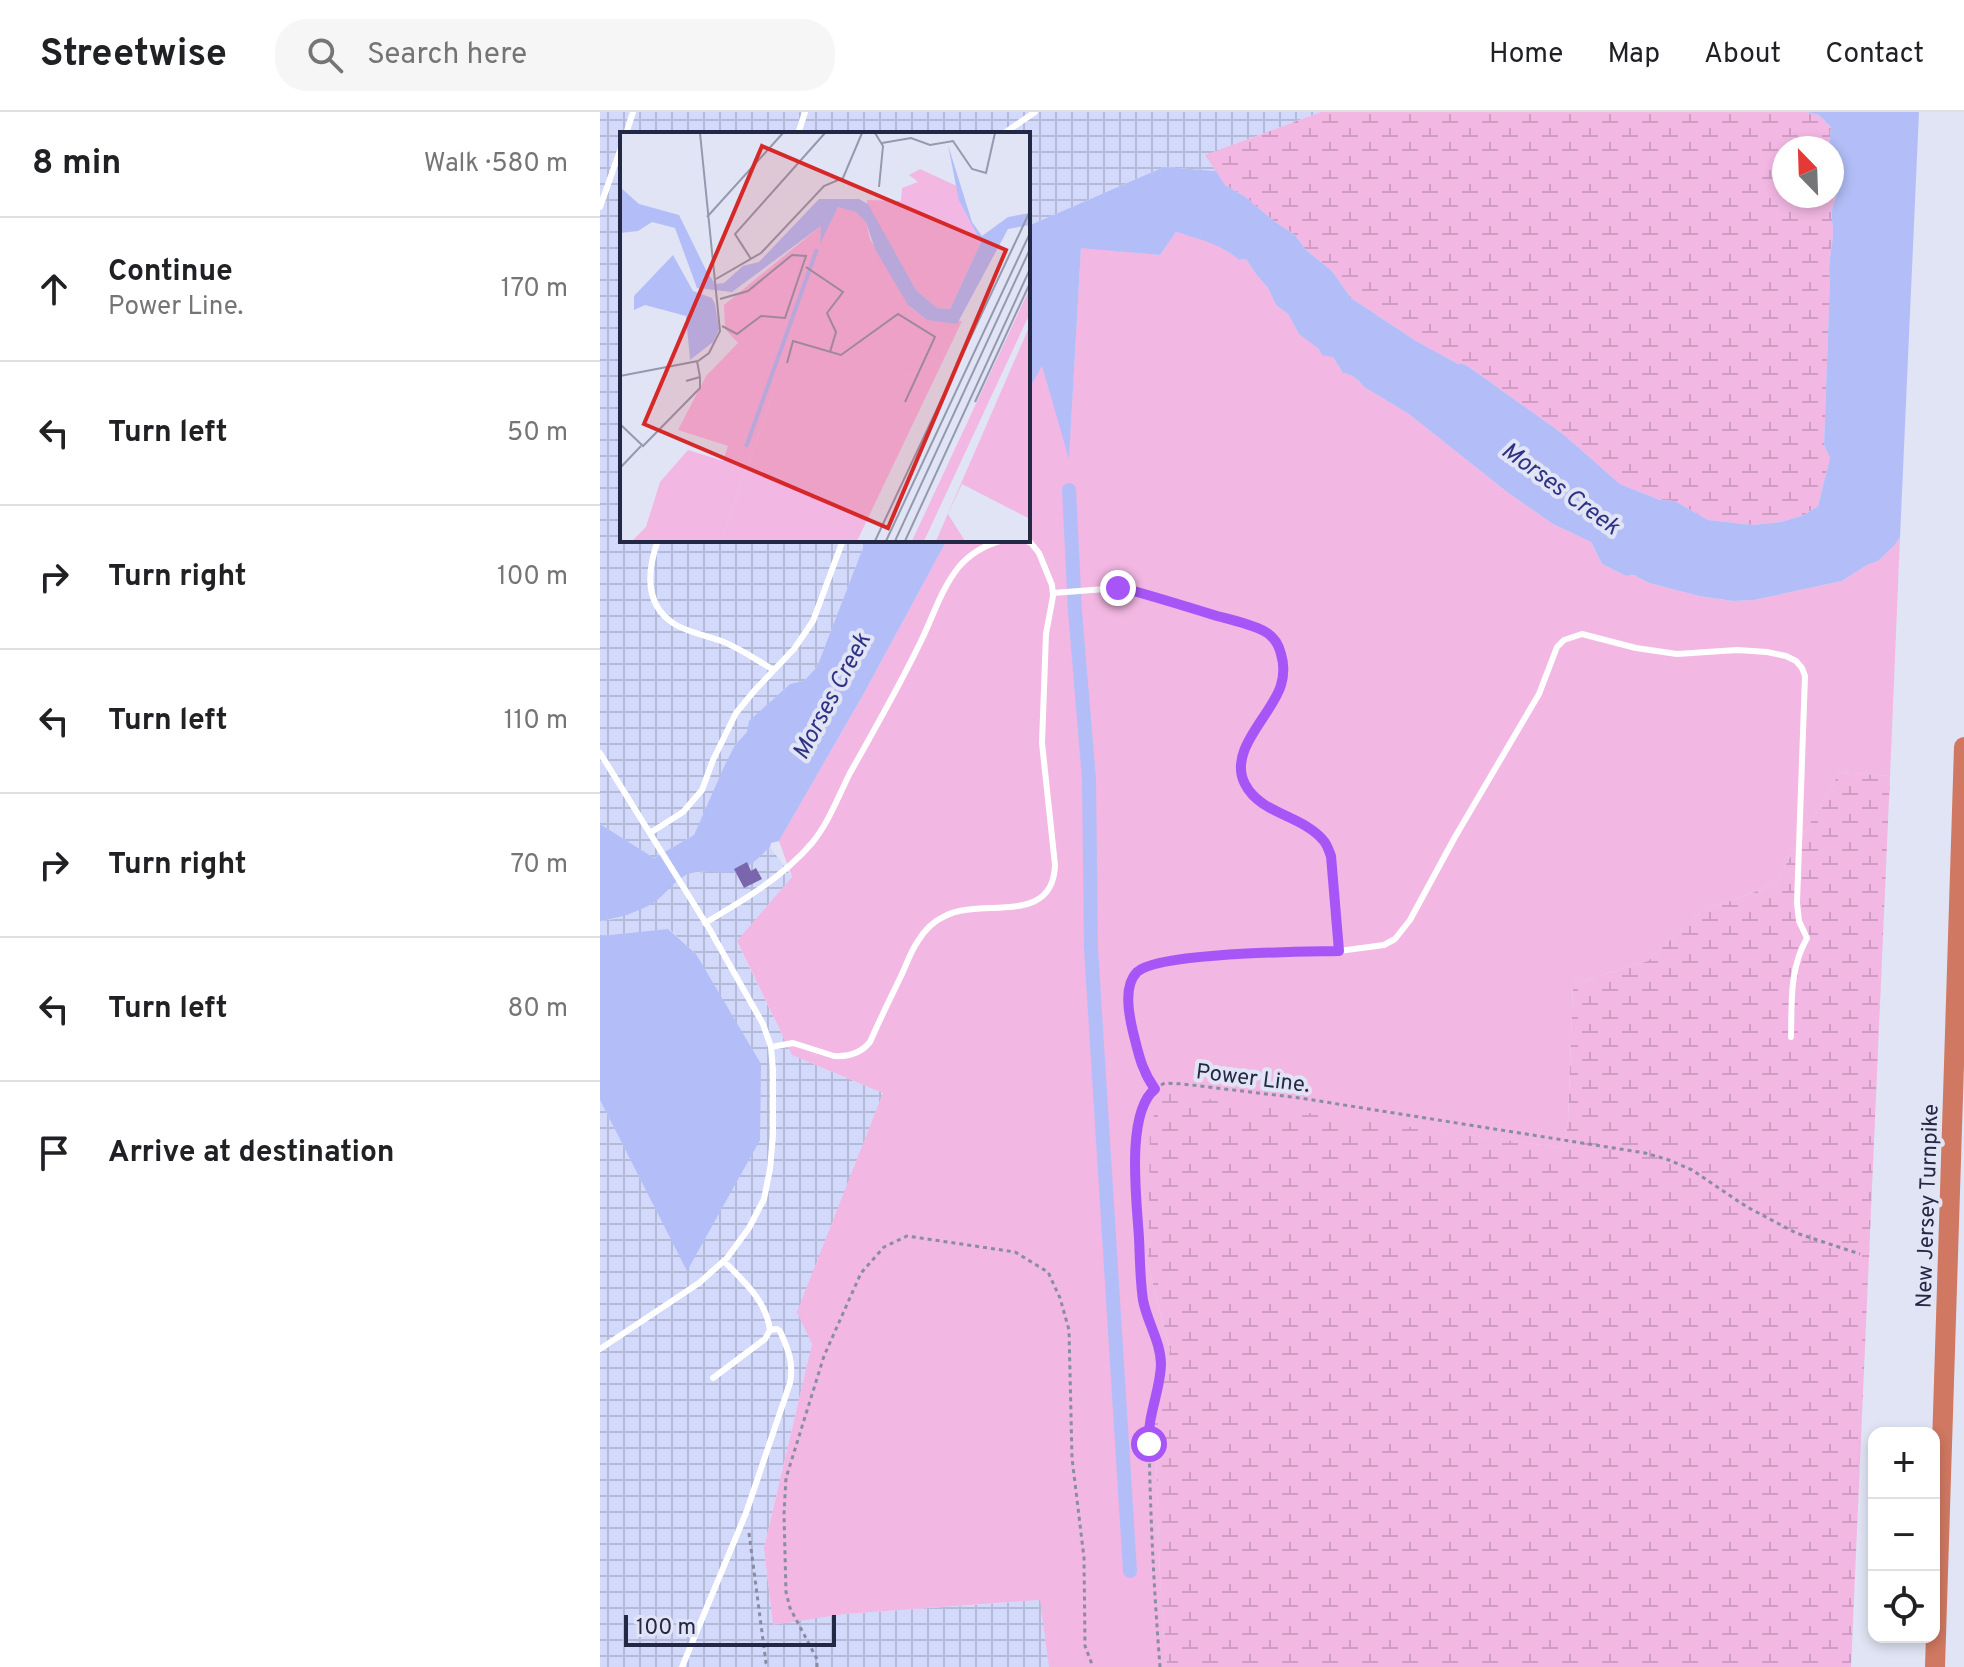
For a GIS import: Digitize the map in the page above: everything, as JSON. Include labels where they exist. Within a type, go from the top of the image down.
[{"type":"highway","name":"New Jersey Turnpike","points":[[1935,1667],[1964,747]]},
{"type":"lane","points":[[627,132],[633,112]]},
{"type":"lane","points":[[799,132],[805,112]]},
{"type":"lane","points":[[1006,132],[1035,112]]},
{"type":"lane","points":[[600,207],[620,151]]},
{"type":"lane","points":[[658,542],[649,585],[661,611],[676,625],[728,644],[774,670]]},
{"type":"lane","points":[[650,833],[683,812],[702,790],[736,713],[794,649],[813,621],[842,542]]},
{"type":"lane","points":[[705,923],[777,877],[811,844],[826,824],[953,575],[971,555],[997,542]]},
{"type":"lane","points":[[771,1047],[793,1043],[834,1056],[859,1052],[870,1042],[917,941],[937,920],[961,910],[1034,903],[1053,883],[1055,865],[1042,730],[1046,634],[1053,593],[1039,553],[1029,542]]},
{"type":"lane","points":[[1053,593],[1118,588],[1130,590],[1265,631],[1276,641],[1283,666],[1281,685],[1247,744],[1241,771],[1244,784],[1255,797],[1309,827],[1325,842],[1331,856],[1339,951]]},
{"type":"lane","points":[[1155,1089],[1142,1071],[1128,1011],[1130,985],[1137,973],[1150,965],[1167,961],[1339,951],[1384,945],[1395,939],[1402,932],[1539,694],[1557,647],[1564,640],[1582,634],[1636,648],[1677,654],[1737,650],[1777,654],[1796,661],[1802,668],[1805,676],[1797,903],[1799,921],[1807,938],[1797,956],[1791,1037]]},
{"type":"lane","points":[[600,753],[751,999],[771,1047],[773,1070],[770,1169],[764,1199],[749,1228],[724,1261],[699,1283],[600,1349]]},
{"type":"lane","points":[[713,1378],[765,1339],[770,1330],[764,1307],[724,1261]]},
{"type":"lane","points":[[682,1667],[746,1513],[790,1383],[790,1353],[780,1331],[770,1330]]},
{"type":"path","name":"Power Line.","points":[[1155,1089],[1165,1083],[1300,1098],[1645,1153],[1692,1170],[1747,1207],[1796,1233],[1860,1254]]},
{"type":"path","points":[[1155,1089],[1142,1105],[1135,1166],[1143,1299],[1158,1344],[1161,1364],[1149,1433],[1153,1575],[1160,1667]]},
{"type":"path","points":[[817,1667],[817,1659],[790,1608],[786,1592],[786,1478],[824,1356],[861,1273],[884,1247],[907,1236],[1015,1252],[1048,1272],[1060,1298],[1069,1330],[1072,1458],[1084,1558],[1085,1646],[1093,1667]]},
{"type":"path","points":[[746,1513],[769,1667]]},
{"type":"shaded area","points":[[600,112],[1321,112],[1206,155],[1216,171],[1164,167],[1030,225],[1030,132],[620,132],[620,542],[865,542],[817,667],[804,681],[790,684],[783,690],[756,717],[735,745],[694,835],[654,858],[600,824]]},
{"type":"shaded area","points":[[770,847],[792,877],[737,942],[792,1055],[883,1093],[798,1312],[812,1344],[764,1548],[773,1624],[845,1614],[1041,1600],[1049,1667],[600,1667],[600,1100],[687,1270],[696,954],[669,929],[600,936],[600,921],[615,919],[688,874],[736,872],[751,864]]},
{"type":"green space","points":[[1321,112],[1807,112],[1819,115],[1831,127],[1830,136],[1772,136],[1772,208],[1833,208],[1824,445],[1830,458],[1818,506],[1804,515],[1781,522],[1753,525],[1708,520],[1675,501],[1660,500],[1620,484],[1563,434],[1469,367],[1416,341],[1351,298],[1332,271],[1306,250],[1295,235],[1225,185],[1205,155]]},
{"type":"green space","points":[[1176,232],[1217,246],[1239,260],[1246,259],[1268,288],[1276,305],[1288,314],[1299,334],[1333,357],[1343,373],[1355,377],[1364,387],[1409,414],[1507,492],[1553,524],[1591,542],[1602,564],[1626,576],[1634,575],[1649,583],[1699,596],[1733,601],[1754,600],[1842,581],[1878,561],[1900,537],[1890,776],[1840,772],[1774,885],[1700,912],[1648,961],[1573,984],[1568,1121],[1564,1148],[1164,1094],[1148,1265],[1170,1351],[1155,1418],[1160,1579],[1167,1667],[1049,1667],[1040,1600],[845,1614],[773,1625],[764,1548],[812,1344],[797,1312],[883,1093],[792,1055],[737,941],[792,877],[779,841],[946,542],[1030,542],[1030,387],[1042,365],[1069,456],[1081,247],[1160,255]]},
{"type":"green space","points":[[1840,772],[1890,776],[1851,1667],[1167,1667],[1160,1579],[1155,1418],[1170,1350],[1148,1265],[1150,1124],[1164,1093],[1564,1148],[1568,1121],[1573,984],[1648,961],[1700,912],[1774,885]]},
{"type":"water","name":"Morses Creek","points":[[1807,112],[1919,112],[1900,537],[1878,561],[1842,581],[1754,600],[1733,601],[1649,583],[1602,564],[1591,542],[1553,524],[1507,492],[1409,414],[1364,387],[1355,377],[1343,373],[1333,357],[1322,355],[1319,349],[1299,334],[1288,314],[1276,305],[1268,288],[1246,259],[1239,260],[1217,246],[1176,232],[1160,255],[1081,248],[1069,459],[1042,366],[1030,387],[1030,225],[1164,167],[1216,171],[1225,185],[1295,235],[1306,250],[1332,271],[1351,298],[1416,341],[1469,367],[1563,434],[1620,484],[1660,500],[1675,501],[1708,520],[1753,525],[1781,522],[1804,515],[1818,506],[1830,458],[1824,445],[1832,210],[1844,208],[1844,136],[1830,136],[1831,127],[1819,115]]},
{"type":"water","name":"Morses Creek","points":[[865,542],[946,542],[779,841],[771,843],[750,865],[740,870],[686,875],[647,906],[627,915],[600,921],[600,824],[654,858],[694,835],[735,745],[747,732],[749,721],[790,684],[804,681],[817,667]]},
{"type":"water","points":[[668,929],[696,954],[761,1064],[760,1140],[687,1271],[600,1100],[600,936]]},
{"type":"building","points":[[747,862],[751,871],[756,868],[762,879],[744,888],[734,869]]},
{"type":"waterway","points":[[1069,490],[1089,779],[1091,949],[1130,1571]]},
{"type":"route","points":[[1118,588],[1233,620],[1265,631],[1276,641],[1283,666],[1281,685],[1247,744],[1241,771],[1244,784],[1255,797],[1309,827],[1325,842],[1331,856],[1339,951],[1211,956],[1167,961],[1150,965],[1137,973],[1130,985],[1128,1011],[1142,1071],[1155,1089],[1142,1105],[1135,1166],[1143,1299],[1158,1344],[1161,1364],[1151,1414],[1149,1444]]}]
